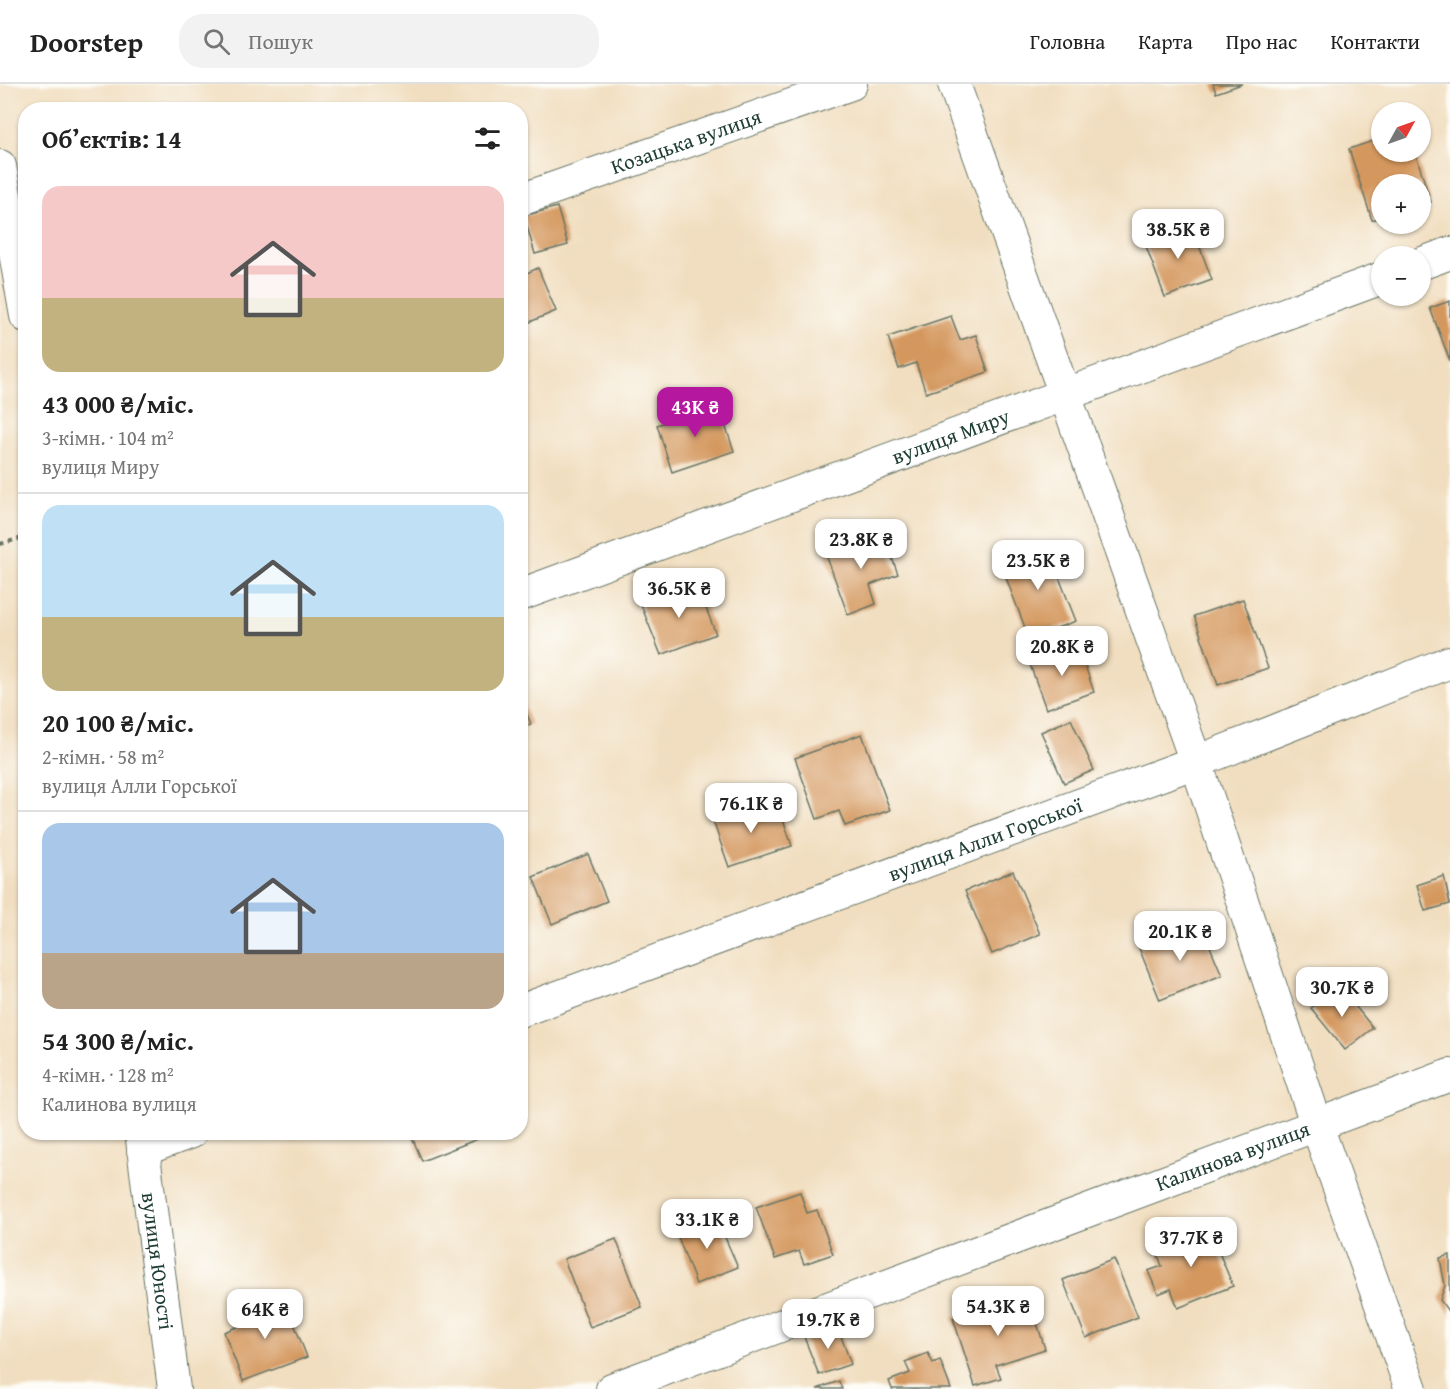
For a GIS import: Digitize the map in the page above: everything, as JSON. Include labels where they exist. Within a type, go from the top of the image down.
[{"type":"street","name":"Козацька вулиця","points":[[528,197],[851,84]]},
{"type":"street","points":[[954,84],[1196,762],[1317,1126],[1412,1389]]},
{"type":"street","points":[[0,166],[18,270]]},
{"type":"street","points":[[1431,260],[1450,253]]},
{"type":"street","name":"вулиця Миру","points":[[528,592],[1065,397],[1371,282]]},
{"type":"street","name":"вулиця Алли Горської","points":[[528,1008],[1196,762],[1450,662]]},
{"type":"street","name":"Калинова вулиця","points":[[612,1389],[1450,1075]]},
{"type":"street","name":"вулиця Юності","points":[[142,1141],[174,1389]]},
{"type":"path","points":[[0,544],[18,539]]},
{"type":"building","points":[[1213,84],[1242,84],[1216,93]]},
{"type":"building","points":[[1371,142],[1371,162],[1418,162],[1422,174],[1371,174],[1371,217],[1349,149]]},
{"type":"building","points":[[557,207],[568,245],[535,254],[528,230],[528,215]]},
{"type":"building","points":[[1191,224],[1212,280],[1165,297],[1144,241]]},
{"type":"building","points":[[538,268],[556,311],[528,323],[528,272]]},
{"type":"building","points":[[1450,301],[1450,361],[1430,308]]},
{"type":"building","points":[[951,316],[960,340],[976,335],[988,372],[926,393],[916,363],[899,369],[888,337]]},
{"type":"building","points":[[718,404],[734,451],[672,472],[657,425]]},
{"type":"building","points":[[882,531],[898,574],[870,585],[876,604],[848,615],[825,552]]},
{"type":"building","points":[[1046,544],[1076,621],[1029,638],[1000,562]]},
{"type":"building","points":[[696,583],[716,634],[661,655],[641,605]]},
{"type":"building","points":[[1243,599],[1268,668],[1218,685],[1194,616]]},
{"type":"building","points":[[1078,645],[1094,692],[1046,709],[1029,662]]},
{"type":"building","points":[[1071,719],[1094,770],[1064,783],[1041,732]]},
{"type":"building","points":[[862,734],[890,810],[845,826],[839,811],[817,819],[795,758]]},
{"type":"building","points":[[778,804],[792,846],[729,867],[712,818],[747,806],[750,813]]},
{"type":"building","points":[[588,854],[607,901],[552,924],[533,877]]},
{"type":"building","points":[[1013,871],[1040,934],[992,954],[965,891]]},
{"type":"building","points":[[1444,876],[1450,904],[1425,911],[1417,885]]},
{"type":"building","points":[[1200,923],[1222,975],[1160,1000],[1139,948]]},
{"type":"building","points":[[1339,986],[1373,1028],[1345,1050],[1311,1008]]},
{"type":"building","points":[[413,1140],[475,1140],[422,1161]]},
{"type":"building","points":[[800,1192],[807,1213],[817,1210],[833,1254],[804,1264],[799,1251],[775,1259],[756,1207]]},
{"type":"building","points":[[716,1217],[738,1267],[696,1284],[676,1232]]},
{"type":"building","points":[[1208,1226],[1233,1286],[1178,1308],[1171,1289],[1158,1294],[1148,1271],[1162,1266],[1155,1247]]},
{"type":"building","points":[[616,1239],[642,1307],[590,1327],[564,1259]]},
{"type":"building","points":[[1450,1255],[1450,1314],[1440,1300],[1445,1286],[1440,1258]]},
{"type":"building","points":[[1114,1259],[1138,1317],[1086,1338],[1063,1280]]},
{"type":"building","points":[[1028,1294],[1045,1349],[996,1365],[1001,1378],[975,1386],[953,1318]]},
{"type":"building","points":[[268,1297],[272,1309],[286,1303],[307,1357],[243,1381],[224,1332],[252,1321],[247,1305]]},
{"type":"building","points":[[837,1325],[851,1364],[819,1375],[804,1337]]},
{"type":"building","points":[[928,1353],[933,1363],[940,1360],[951,1389],[892,1389],[889,1381],[910,1373],[905,1362]]},
{"type":"building","points":[[839,1381],[842,1389],[817,1389]]}]
